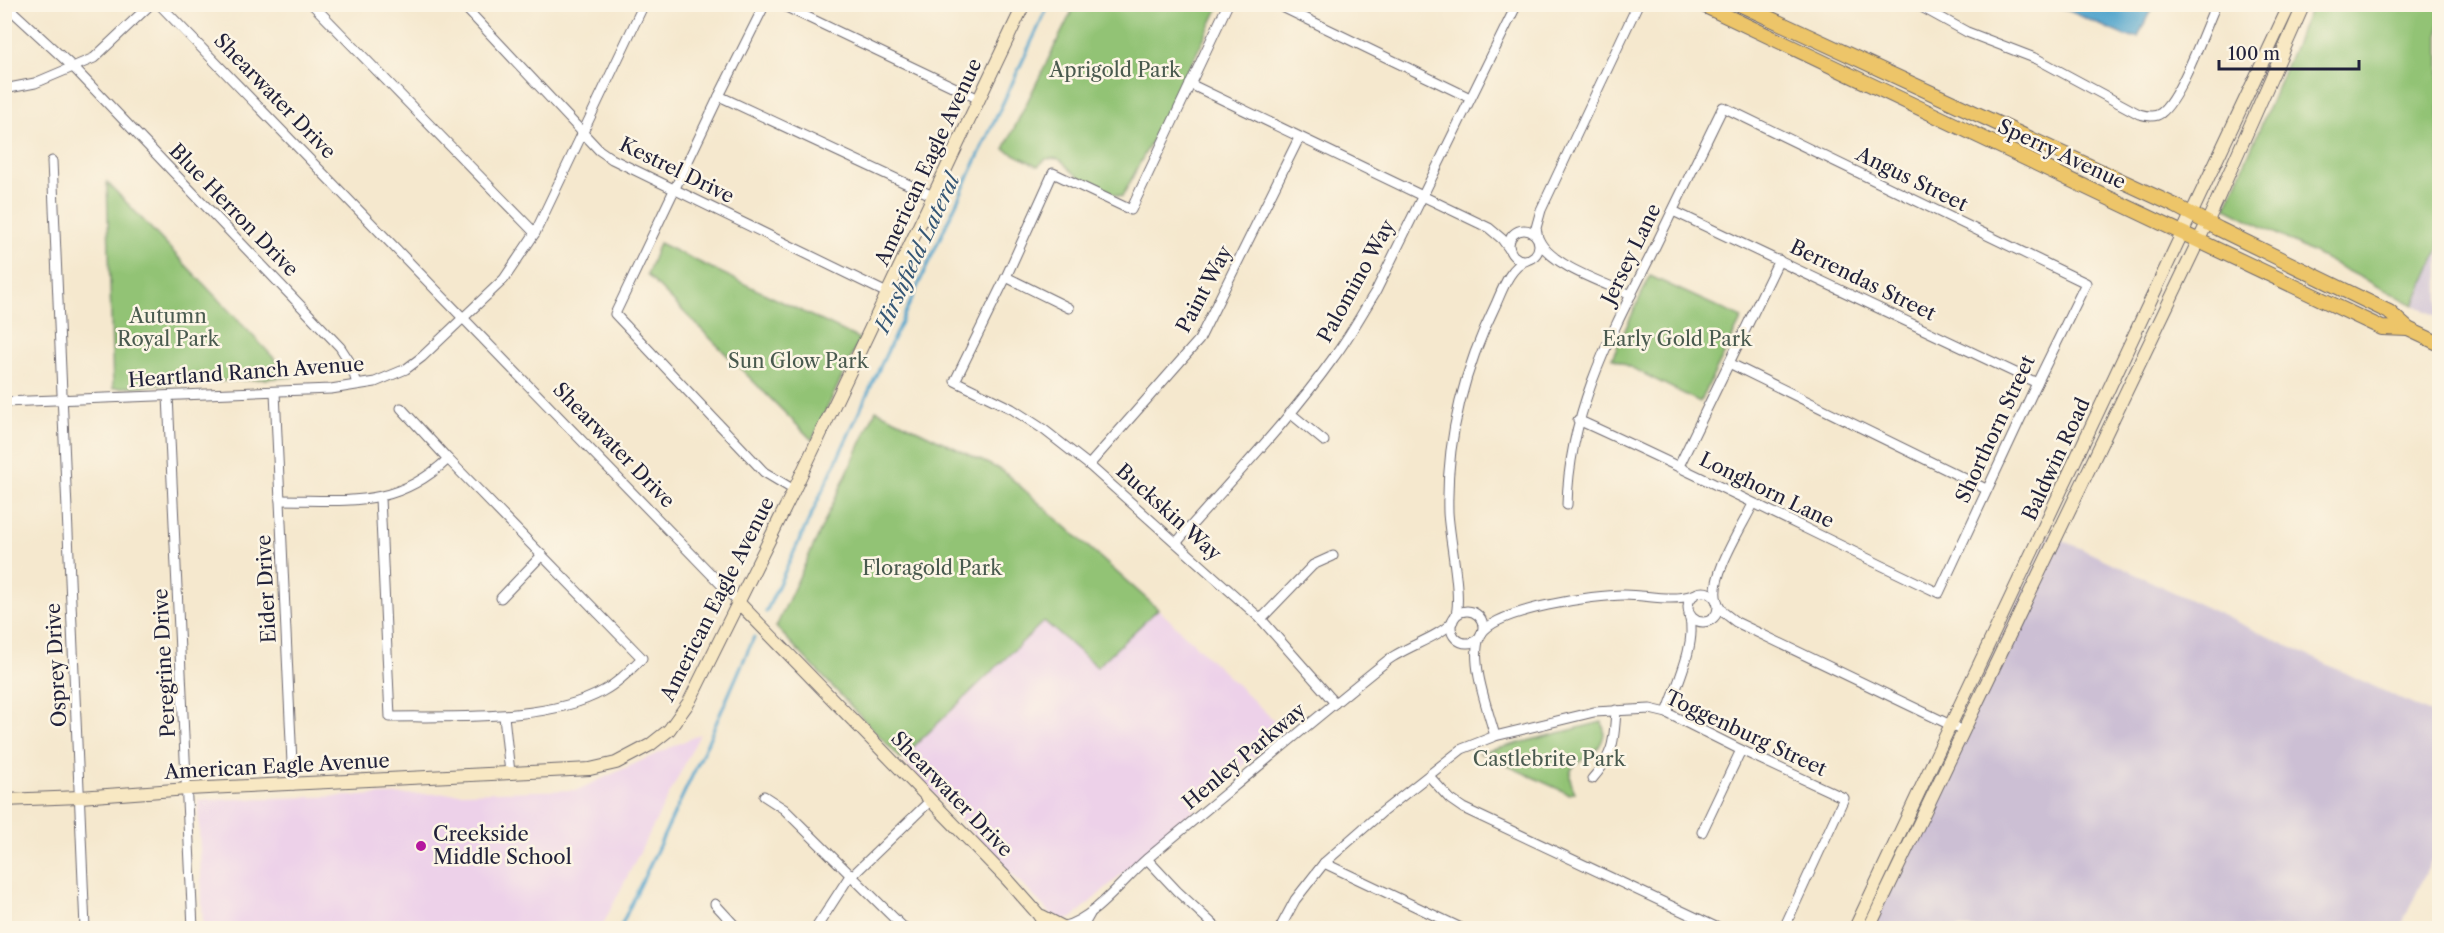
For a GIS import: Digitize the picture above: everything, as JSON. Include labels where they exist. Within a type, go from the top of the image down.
[{"type":"main road","name":"American Eagle Avenue","points":[[4,800],[603,767],[628,758],[650,746],[669,730],[683,712],[739,603],[1024,4]]},
{"type":"main road","name":"Sperry Avenue","points":[[1701,4],[2382,328],[2408,329]]},
{"type":"main road","name":"Sperry Avenue","points":[[1739,4],[2193,215],[2389,312],[2408,329],[2439,344]]},
{"type":"main road","name":"Baldwin Road","points":[[1855,928],[2193,215],[2290,4]]},
{"type":"main road","name":"Baldwin Road","points":[[1869,928],[2207,223],[2304,4]]},
{"type":"main road","points":[[2002,650],[1998,646],[1999,640],[2015,604],[2020,580]]},
{"type":"main road","name":"Shearwater Drive","points":[[739,603],[931,800],[1038,914],[1047,928]]},
{"type":"main road","name":"Shearwater Drive","points":[[1038,914],[1064,928]]},
{"type":"street","points":[[4,89],[35,83],[94,58],[151,4]]},
{"type":"street","name":"Shearwater Drive","points":[[159,4],[739,603]]},
{"type":"street","points":[[312,4],[536,233]]},
{"type":"street","name":"Kestrel Drive","points":[[462,4],[599,150],[612,159],[887,293]]},
{"type":"street","name":"Heartland Ranch Avenue","points":[[4,402],[331,389],[375,382],[406,369],[422,357],[504,279],[536,233],[644,4]]},
{"type":"street","points":[[765,4],[615,314],[764,472],[794,490]]},
{"type":"street","points":[[780,4],[979,99]]},
{"type":"street","points":[[1069,308],[1006,277],[1053,173],[1131,210],[1228,4]]},
{"type":"street","points":[[1276,4],[1470,98]]},
{"type":"street","name":"Palomino Way","points":[[1177,542],[1290,413],[1335,357],[1354,327],[1376,291],[1517,4]]},
{"type":"street","points":[[1508,279],[1520,264],[1538,252],[1536,225],[1541,210],[1638,4]]},
{"type":"street","points":[[1916,4],[1967,32],[2037,60],[2139,114],[2151,117],[2160,115],[2178,92],[2217,4]]},
{"type":"street","name":"Blue Herron Drive","points":[[10,9],[74,68],[340,347],[351,364],[357,384]]},
{"type":"street","points":[[1190,84],[1489,228],[1508,232],[1532,231],[1545,250],[1561,262],[1631,295]]},
{"type":"street","points":[[719,96],[933,196]]},
{"type":"street","name":"Jersey Lane","points":[[1568,505],[1568,474],[1578,420],[1597,367],[1723,107]]},
{"type":"street","name":"Angus Street","points":[[1723,107],[2086,283]]},
{"type":"street","name":"Paint Way","points":[[1089,465],[1198,340],[1299,138]]},
{"type":"street","name":"Osprey Drive","points":[[51,161],[85,928]]},
{"type":"street","points":[[1477,665],[1451,630],[1458,609],[1450,545],[1448,504],[1449,468],[1455,424],[1464,384],[1478,343],[1508,279],[1512,261],[1511,237],[1529,225],[1541,210]]},
{"type":"street","name":"Berrendas Street","points":[[1673,211],[2037,383]]},
{"type":"street","points":[[1489,228],[1502,239],[1518,259],[1561,262]]},
{"type":"street","points":[[1679,466],[1779,260]]},
{"type":"street","name":"Buckskin Way","points":[[1006,277],[955,381],[1012,409],[1044,429],[1089,465],[1261,619],[1335,703]]},
{"type":"street","name":"Shorthorn Street","points":[[1939,593],[1986,489],[2086,283]]},
{"type":"street","points":[[1730,363],[1986,489]]},
{"type":"street","name":"Eider Drive","points":[[275,392],[293,785]]},
{"type":"street","name":"Peregrine Drive","points":[[168,396],[193,928]]},
{"type":"street","points":[[380,498],[390,717],[504,716],[573,704],[590,698],[619,681],[642,658],[401,408]]},
{"type":"street","points":[[1290,413],[1324,441]]},
{"type":"street","name":"Longhorn Lane","points":[[1578,420],[1679,466],[1939,593]]},
{"type":"street","points":[[280,500],[380,498],[416,484],[431,475],[448,459]]},
{"type":"street","points":[[1667,713],[1690,644],[1700,628],[1716,616],[1715,591],[1719,573],[1753,504]]},
{"type":"street","points":[[501,598],[542,555]]},
{"type":"street","points":[[1261,619],[1313,565],[1333,556]]},
{"type":"street","points":[[1690,644],[1688,603],[1719,573]]},
{"type":"street","points":[[1457,588],[1465,607],[1483,625],[1476,647],[1477,665],[1495,736]]},
{"type":"street","points":[[1428,638],[1447,637],[1472,643],[1488,626],[1503,618],[1564,602],[1599,596],[1667,598],[1706,592],[1717,602],[1723,612],[1736,622],[1963,731]]},
{"type":"street","points":[[1667,598],[1695,621],[1736,622]]},
{"type":"street","points":[[1454,619],[1462,612],[1487,618],[1503,618]]},
{"type":"street","name":"Henley Parkway","points":[[1064,928],[1091,912],[1147,859],[1396,654],[1448,627],[1454,619]]},
{"type":"street","name":"Toggenburg Street","points":[[1280,928],[1300,892],[1324,863],[1381,813],[1462,749],[1495,736],[1594,712],[1650,709],[1667,713],[1844,798],[1784,928]]},
{"type":"street","points":[[1592,778],[1608,761],[1613,745],[1616,710]]},
{"type":"street","points":[[504,716],[510,773]]},
{"type":"street","points":[[1701,832],[1741,750]]},
{"type":"street","points":[[1428,776],[1450,799],[1463,808],[1718,928]]},
{"type":"street","points":[[765,796],[784,809],[904,928]]},
{"type":"street","points":[[816,928],[851,874],[854,874],[931,800]]},
{"type":"street","points":[[1147,859],[1176,891],[1217,928]]},
{"type":"street","points":[[1324,863],[1461,928]]},
{"type":"street","points":[[715,904],[737,928]]},
{"type":"street","name":"Henley Parkway","points":[[1082,928],[1091,912]]},
{"type":"shaded area","points":[[2439,249],[2439,317],[2414,305]]},
{"type":"shaded area","points":[[2050,534],[2439,717],[2439,845],[2400,928],[1872,928]]},
{"type":"shaded area","points":[[1158,609],[1284,730],[1072,918],[1063,921],[1051,914],[901,759],[1044,620],[1097,666]]},
{"type":"shaded area","name":"Creekside Middle School","points":[[700,734],[601,928],[203,928],[198,800],[577,790]]},
{"type":"green space","name":"Aprigold Park","points":[[1075,5],[1220,5],[1122,197],[1084,180],[1060,160],[1046,159],[1038,166],[1004,149]]},
{"type":"green space","points":[[2312,5],[2439,5],[2439,249],[2414,305],[2226,208]]},
{"type":"green space","name":"Autumn Royal Park","points":[[107,182],[292,377],[113,388]]},
{"type":"green space","name":"Sun Glow Park","points":[[659,243],[860,339],[812,440],[647,275]]},
{"type":"green space","name":"Early Gold Park","points":[[1650,276],[1742,318],[1700,402],[1612,358]]},
{"type":"green space","name":"Floragold Park","points":[[876,410],[1003,471],[1158,609],[1097,667],[1044,621],[901,759],[776,627]]},
{"type":"green space","name":"Castlebrite Park","points":[[1602,722],[1604,736],[1598,748],[1578,762],[1570,772],[1575,792],[1569,794],[1480,753]]},
{"type":"water","points":[[2153,4],[2138,37],[2125,36],[2056,5]]},
{"type":"waterway","name":"Hirshfield Lateral","points":[[766,612],[1049,4]]},
{"type":"waterway","points":[[620,928],[702,755],[754,637]]},
{"type":"place","name":"Creekside Middle School","points":[[421,846]]}]
